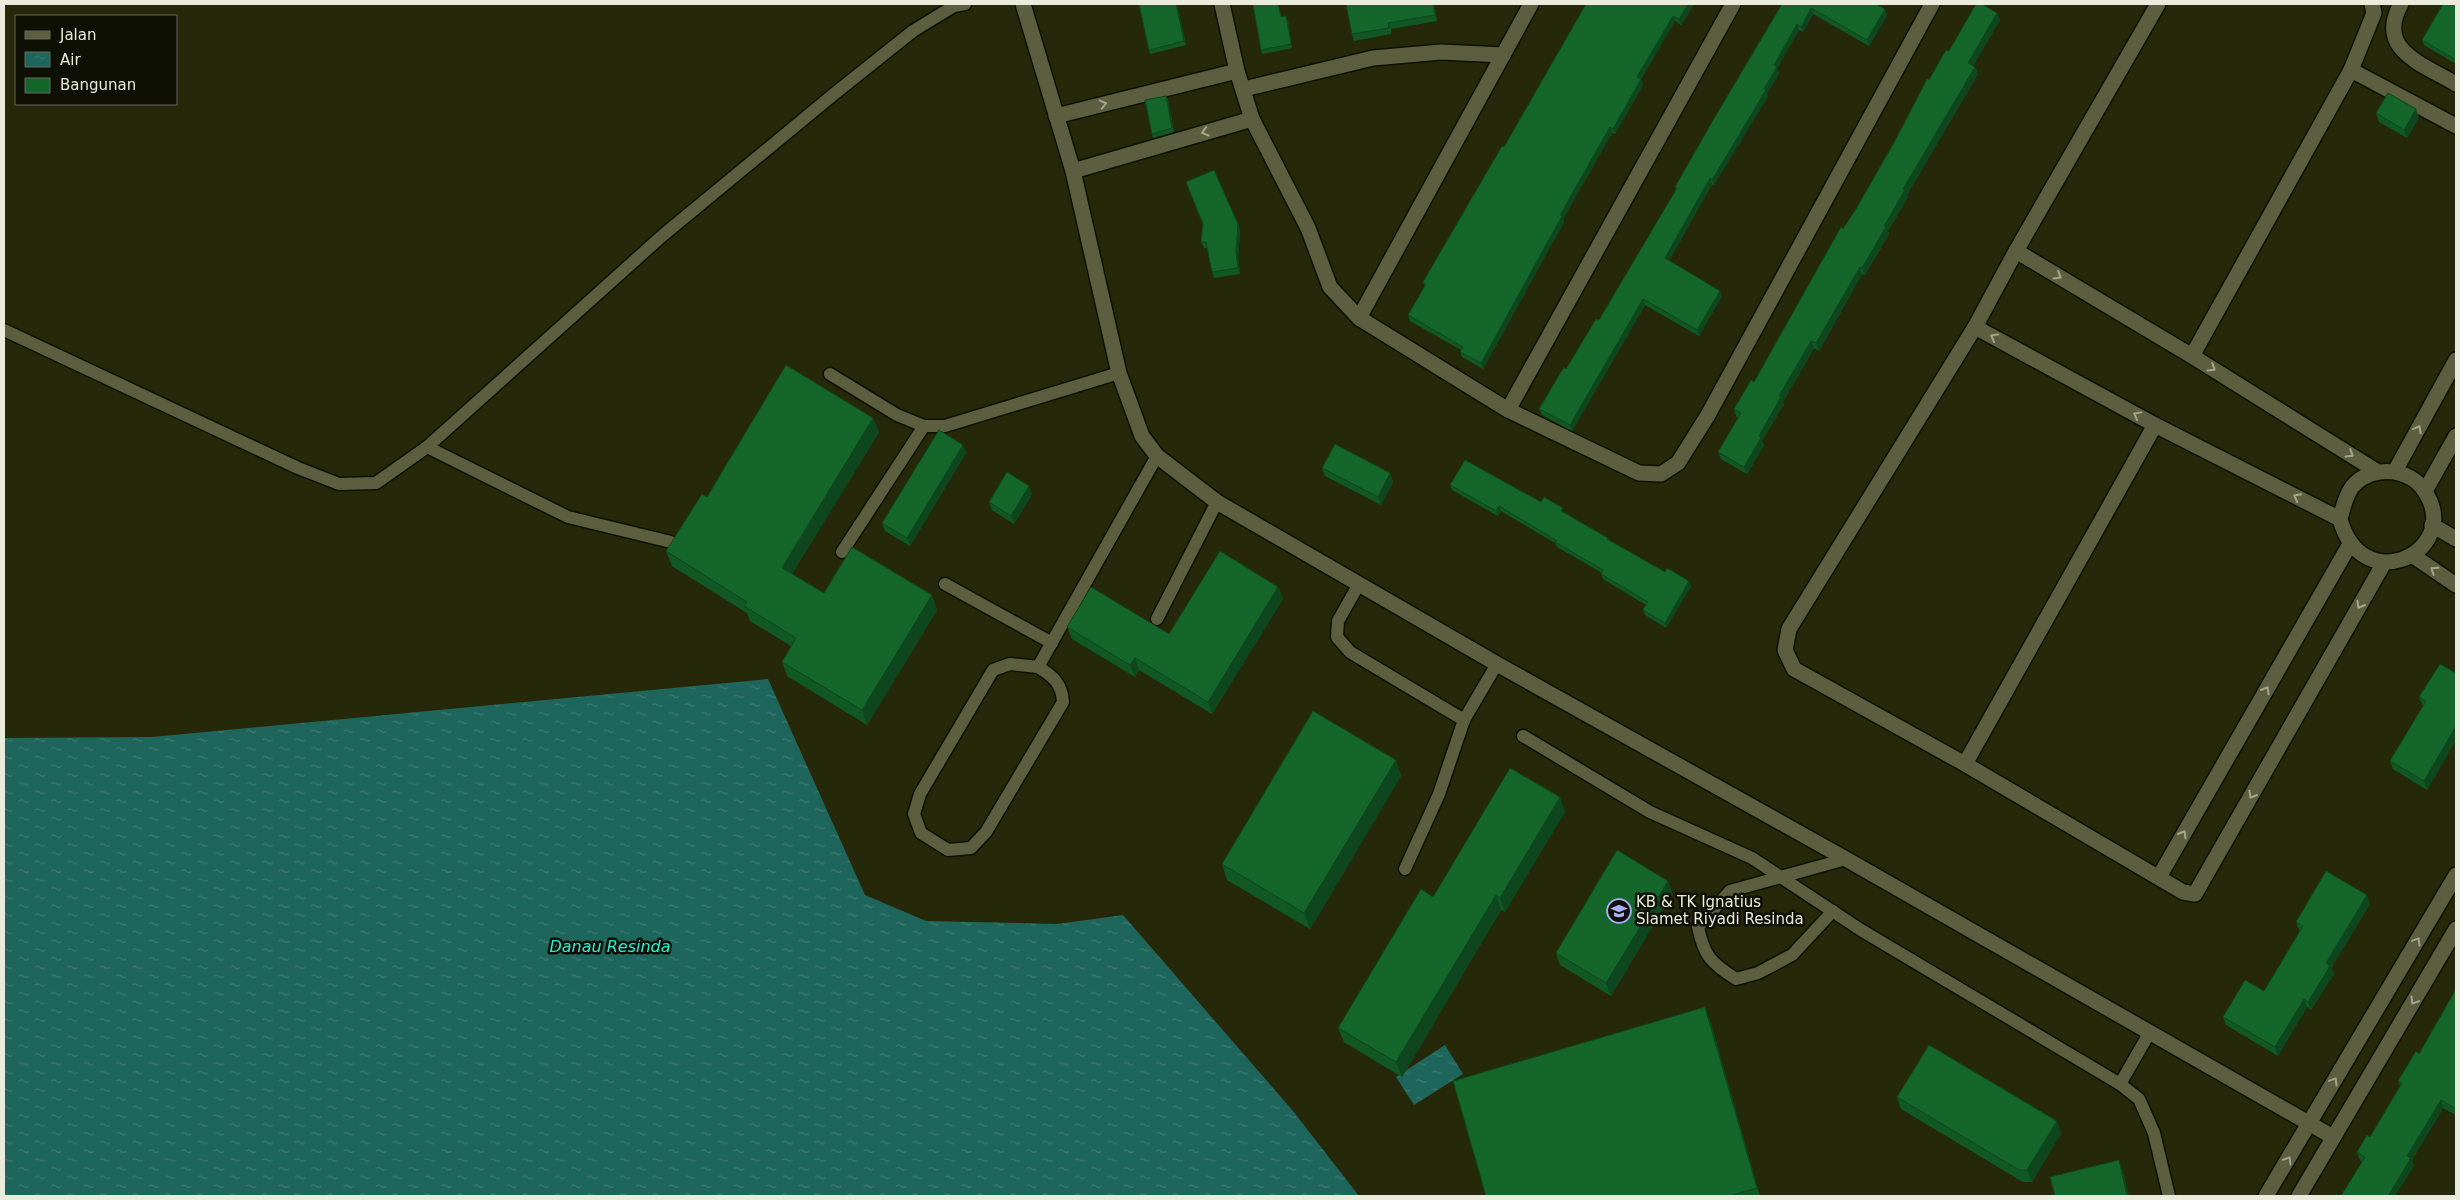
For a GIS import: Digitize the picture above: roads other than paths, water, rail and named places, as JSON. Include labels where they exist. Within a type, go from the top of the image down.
[{"type":"street","points":[[1023,4],[1073,171],[1119,373],[1142,436],[1157,456],[1217,502],[1497,664],[1846,859],[2333,1137]]},
{"type":"street","points":[[1222,4],[1237,71],[1252,118],[1308,228],[1330,287],[1360,318],[1508,410],[1639,472],[1661,474],[1678,463],[1708,416],[1932,4]]},
{"type":"street","points":[[1360,318],[1531,4]]},
{"type":"street","points":[[1508,410],[1733,4]]},
{"type":"street","points":[[2158,4],[2016,251],[1975,327],[1789,629],[1785,650],[1794,669],[1965,764],[2183,892],[2195,894],[2384,563]]},
{"type":"street","points":[[2192,356],[2351,70],[2374,12],[2372,4]]},
{"type":"street","points":[[2401,4],[2395,14],[2393,31],[2395,43],[2406,54],[2456,84]]},
{"type":"street","points":[[1244,89],[1373,58],[1441,52],[1503,55]]},
{"type":"street","points":[[2351,70],[2456,126]]},
{"type":"street","points":[[1056,116],[1237,71]]},
{"type":"street","points":[[1073,171],[1252,118]]},
{"type":"street","points":[[2016,251],[2192,356],[2378,472]]},
{"type":"street","points":[[1975,327],[2155,425],[2340,519]]},
{"type":"street","points":[[2395,471],[2456,360]]},
{"type":"street","points":[[1965,764],[2155,425]]},
{"type":"street","points":[[2425,491],[2456,436]]},
{"type":"street","points":[[2395,471],[2412,478],[2425,491],[2432,507],[2432,525],[2422,547],[2412,555],[2399,561],[2384,563],[2365,557],[2350,544],[2340,519],[2345,500],[2352,487],[2364,477],[2378,472],[2395,471]]},
{"type":"street","points":[[2432,525],[2456,539]]},
{"type":"street","points":[[2159,877],[2350,544]]},
{"type":"street","points":[[2412,555],[2456,585]]},
{"type":"street","points":[[2266,1196],[2456,876]]},
{"type":"street","points":[[2299,1196],[2456,929]]},
{"type":"lane","points":[[4,330],[298,468],[340,484],[376,483],[427,447],[676,224],[914,32],[954,6],[966,4]]},
{"type":"lane","points":[[830,374],[897,415],[924,426],[944,426],[1119,373]]},
{"type":"lane","points":[[842,552],[924,426]]},
{"type":"lane","points":[[427,447],[568,517],[671,542]]},
{"type":"lane","points":[[1038,667],[1157,456]]},
{"type":"lane","points":[[1156,619],[1217,502]]},
{"type":"lane","points":[[945,584],[1052,643]]},
{"type":"lane","points":[[1359,584],[1338,621],[1337,638],[1350,652],[1464,720]]},
{"type":"lane","points":[[1010,664],[1038,667],[1052,676],[1062,688],[1064,702],[986,832],[971,848],[948,850],[921,833],[914,814],[920,794],[993,670],[1010,664]]},
{"type":"lane","points":[[1405,870],[1439,794],[1464,720],[1497,664]]},
{"type":"lane","points":[[1523,736],[1650,812],[1752,858],[1833,911],[2120,1084],[2139,1099],[2154,1133],[2169,1196]]},
{"type":"lane","points":[[1833,911],[1792,955],[1758,973],[1736,978],[1719,968],[1703,949],[1698,927],[1730,891],[1846,859]]},
{"type":"lane","points":[[2120,1084],[2150,1032]]},
{"type":"water","name":"Danau Resinda","points":[[768,679],[865,895],[926,921],[1057,924],[1123,915],[1293,1111],[1359,1196],[4,1196],[4,738],[152,737]]},
{"type":"water","points":[[1445,1045],[1463,1074],[1414,1105],[1396,1077]]},
{"type":"place","name":"KB & TK Ignatius Slamet Riyadi Resinda","points":[[1619,911]]}]
